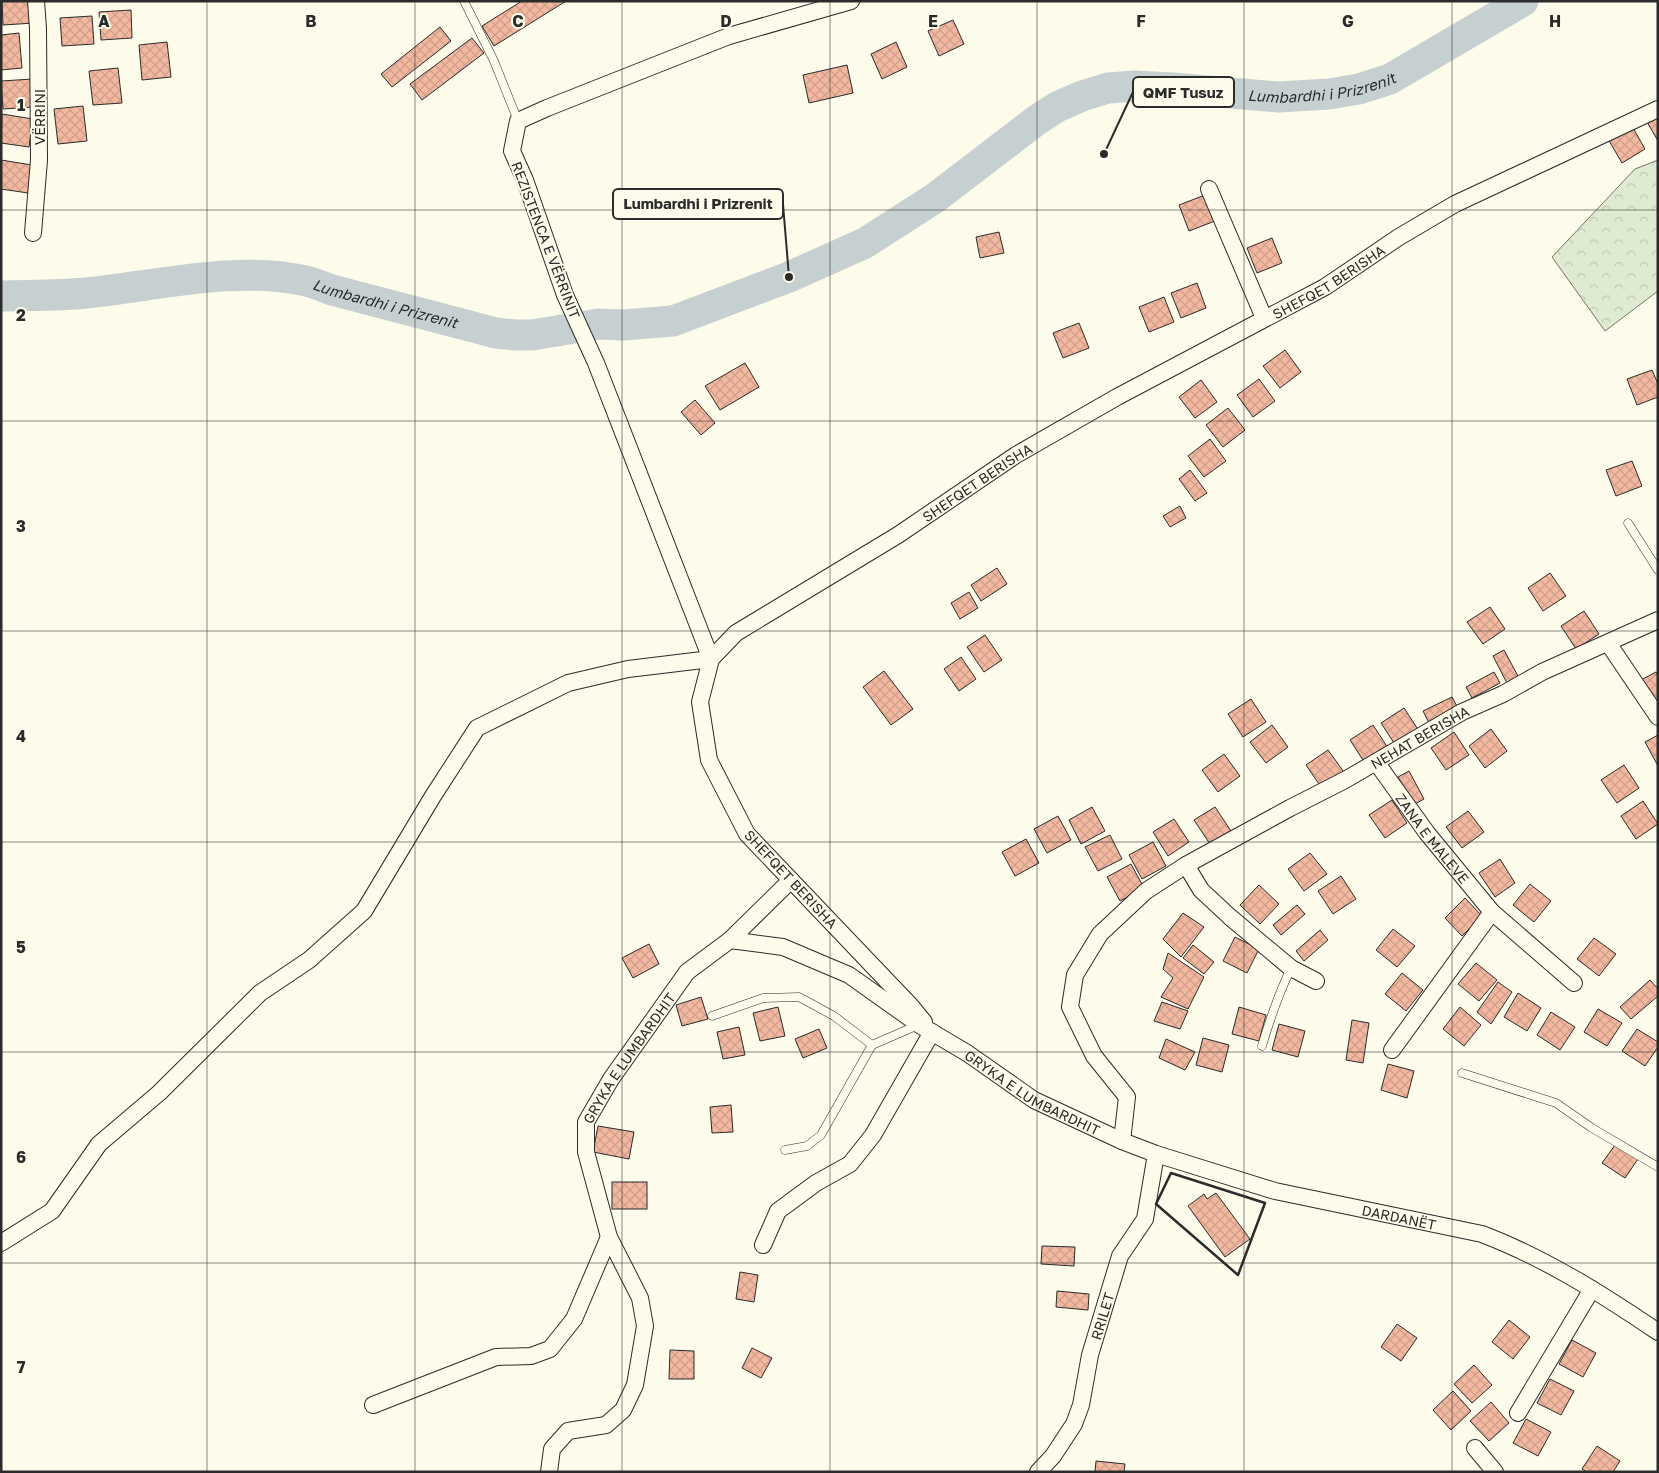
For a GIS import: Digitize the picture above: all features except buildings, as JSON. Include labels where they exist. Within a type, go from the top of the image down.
[{"type":"street","name":"VËRRINI","points":[[32,233],[39,160],[36,1]]},
{"type":"street","points":[[518,121],[729,36],[851,1]]},
{"type":"street","name":"SHEFQET BERISHA","points":[[925,1028],[911,1006],[747,834],[709,760],[700,702],[711,659],[736,633],[898,535],[1016,455],[1117,397],[1324,287],[1399,237],[1455,204],[1658,109]]},
{"type":"street","name":"REZISTENCA E VËRRINIT","points":[[518,121],[512,151],[525,180],[565,295],[596,363],[711,659]]},
{"type":"street","points":[[1209,189],[1264,318]]},
{"type":"street","name":"NEHAT BERISHA","points":[[1122,1141],[1127,1097],[1094,1056],[1070,1008],[1075,975],[1100,934],[1146,891],[1186,865],[1345,780],[1462,712],[1503,694],[1542,672],[1658,620]]},
{"type":"street","points":[[1608,643],[1658,717]]},
{"type":"street","points":[[1,1243],[52,1211],[99,1144],[159,1093],[260,993],[309,960],[364,911],[433,796],[477,728],[568,683],[628,669],[711,659]]},
{"type":"street","name":"ZANA E MALEVE","points":[[1376,762],[1427,833],[1492,912],[1574,983]]},
{"type":"street","points":[[1186,865],[1201,890],[1230,917],[1291,968],[1316,981]]},
{"type":"street","points":[[730,940],[791,880]]},
{"type":"street","points":[[1392,1050],[1492,912]]},
{"type":"street","name":"GRYKA E LUMBARDHIT","points":[[549,1472],[552,1449],[568,1431],[606,1426],[623,1410],[635,1385],[644,1326],[640,1298],[609,1237],[586,1152],[586,1122],[611,1079],[688,972],[730,940],[783,947],[849,975],[1034,1100],[1122,1141]]},
{"type":"street","points":[[763,1245],[778,1211],[816,1184],[850,1164],[873,1135],[925,1028]]},
{"type":"street","name":"DARDANËT","points":[[1122,1141],[1156,1154],[1275,1191],[1482,1234],[1545,1262],[1592,1289],[1658,1332]]},
{"type":"street","name":"RRILET","points":[[1038,1472],[1053,1456],[1074,1424],[1081,1405],[1090,1355],[1120,1256],[1145,1219],[1156,1154]]},
{"type":"street","points":[[373,1405],[496,1357],[531,1356],[550,1349],[574,1319],[609,1237]]},
{"type":"street","points":[[1518,1413],[1592,1289]]},
{"type":"street","points":[[1475,1448],[1495,1472]]},
{"type":"lane","points":[[464,1],[494,62],[518,121]]},
{"type":"lane","points":[[1628,523],[1658,570]]},
{"type":"lane","points":[[1262,1046],[1281,989],[1291,968]]},
{"type":"lane","points":[[712,1016],[763,998],[799,998],[834,1016],[872,1045]]},
{"type":"lane","points":[[785,1150],[806,1146],[820,1135],[872,1045],[925,1028]]},
{"type":"lane","points":[[1462,1073],[1556,1103],[1592,1128],[1658,1167]]},
{"type":"green space","points":[[1658,160],[1658,291],[1605,331],[1552,257],[1635,169]]},
{"type":"waterway","name":"Lumbardhi i Prizrenit","points":[[1,296],[75,294],[196,278],[252,275],[306,281],[332,290],[496,333],[532,335],[599,324],[623,325],[673,321],[789,277],[865,243],[935,198],[1037,120],[1057,107],[1082,96],[1108,88],[1135,86],[1278,97],[1329,94],[1359,89],[1390,79],[1523,1]]},
{"type":"wall","points":[[1171,1173],[1265,1203],[1238,1275],[1156,1204],[1171,1173]]},
{"type":"place","name":"QMF Tusuz","points":[[1104,154]]},
{"type":"place","name":"Lumbardhi i Prizrenit","points":[[789,277]]}]
